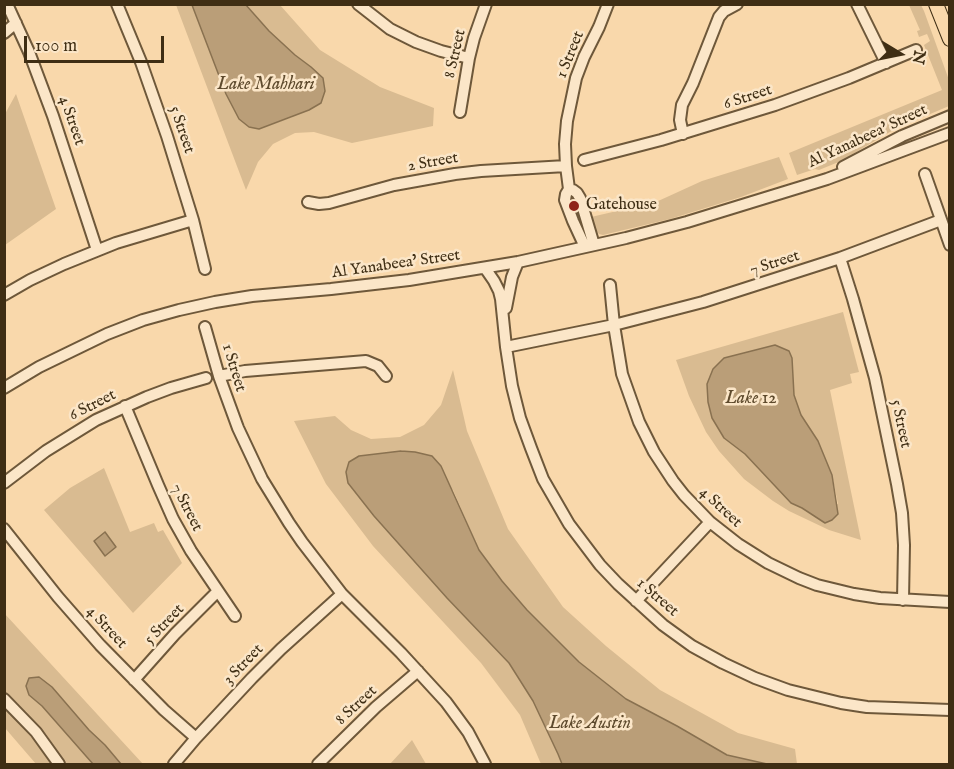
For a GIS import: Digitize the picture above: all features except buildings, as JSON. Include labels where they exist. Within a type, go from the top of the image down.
[{"type":"main road","points":[[936,4],[950,39]]},
{"type":"street","name":"4 Street","points":[[7,4],[29,52],[53,116],[97,250]]},
{"type":"street","name":"5 Street","points":[[117,4],[164,126],[206,269]]},
{"type":"street","points":[[358,4],[390,29],[416,42],[468,58]]},
{"type":"street","name":"8 Street","points":[[460,112],[468,58],[486,4]]},
{"type":"street","name":"1 Street","points":[[590,246],[580,198],[577,193],[569,189],[566,166],[567,121],[576,78],[608,4]]},
{"type":"street","points":[[683,134],[680,120],[682,105],[705,55],[719,17],[724,11],[737,4]]},
{"type":"street","points":[[857,4],[886,63]]},
{"type":"street","points":[[4,33],[16,23]]},
{"type":"street","name":"6 Street","points":[[584,160],[638,147],[776,105],[916,50]]},
{"type":"street","name":"Al Yanabeea' Street","points":[[799,186],[854,162],[902,136],[950,116]]},
{"type":"street","name":"Al Yanabeea' Street","points":[[5,386],[107,334],[143,320],[179,310],[252,296],[380,284],[484,268],[626,238],[687,222],[840,175],[950,133]]},
{"type":"street","name":"2 Street","points":[[308,202],[329,203],[394,185],[454,174],[566,166]]},
{"type":"street","points":[[925,174],[950,245]]},
{"type":"street","points":[[4,295],[30,280],[97,250],[144,233],[193,220]]},
{"type":"street","name":"7 Street","points":[[614,325],[703,302],[840,258],[941,220]]},
{"type":"street","name":"5 Street","points":[[840,258],[875,378],[890,448],[903,524],[905,571],[903,600]]},
{"type":"street","name":"1 Street","points":[[504,326],[509,288],[518,262]]},
{"type":"street","name":"1 Street","points":[[484,268],[499,291],[512,386],[520,418],[543,479],[584,545],[612,578],[636,601],[692,646],[755,678],[841,703],[867,707],[950,710]]},
{"type":"street","name":"4 Street","points":[[610,285],[622,374],[646,438],[673,481],[710,522],[753,554],[799,578],[855,594],[903,600],[950,602]]},
{"type":"street","points":[[506,347],[614,325]]},
{"type":"street","name":"1 Street","points":[[205,327],[219,376],[238,428],[267,487],[302,543],[342,594],[418,671],[458,716],[485,765]]},
{"type":"street","points":[[219,376],[245,371],[366,361],[378,366],[386,376]]},
{"type":"street","name":"6 Street","points":[[4,483],[46,451],[96,420],[171,388],[206,378]]},
{"type":"street","name":"7 Street","points":[[125,406],[173,519],[191,551],[235,616]]},
{"type":"street","points":[[636,601],[710,522]]},
{"type":"street","name":"4 Street","points":[[4,529],[65,606],[134,680],[196,738]]},
{"type":"street","name":"5 Street","points":[[134,680],[218,591]]},
{"type":"street","name":"3 Street","points":[[174,765],[266,663],[342,594]]},
{"type":"street","name":"8 Street","points":[[318,765],[376,707],[418,671]]},
{"type":"street","points":[[4,699],[36,732],[59,765]]},
{"type":"shaded area","points":[[246,4],[280,5],[320,50],[380,87],[434,108],[433,126],[352,143],[314,132],[295,133],[273,144],[258,162],[246,190],[176,5],[192,5],[199,22],[259,129],[292,117],[311,67],[269,31]]},
{"type":"shaded area","points":[[909,5],[921,5],[924,11],[949,80],[949,106],[895,129],[841,161],[819,170],[815,169],[797,175],[789,153],[942,90],[924,45],[930,41],[927,34],[919,37],[917,31],[920,30]]},
{"type":"shaded area","points":[[16,94],[56,209],[5,245],[5,114]]},
{"type":"shaded area","points":[[779,157],[788,179],[741,197],[670,219],[603,235],[595,230],[591,217],[656,202],[702,181]]},
{"type":"shaded area","points":[[843,312],[859,372],[850,374],[852,383],[830,390],[861,540],[829,530],[789,511],[744,479],[719,451],[706,432],[689,396],[676,360]],"holes":[[[775,345],[792,358],[794,395],[801,415],[818,441],[832,475],[838,504],[802,508],[791,503],[745,454],[724,438],[712,418],[708,402],[724,358]]]},
{"type":"shaded area","points":[[453,370],[467,431],[508,529],[563,607],[660,690],[738,733],[795,749],[797,764],[767,764],[727,755],[626,699],[579,662],[527,610],[502,581],[479,550],[453,490],[360,456],[349,462],[346,472],[348,483],[374,516],[509,663],[533,701],[562,764],[541,764],[520,715],[481,663],[373,546],[326,484],[294,421],[335,416],[351,430],[371,439],[400,437],[424,425],[441,405]]},
{"type":"shaded area","points":[[104,468],[130,532],[154,523],[158,532],[163,530],[182,563],[133,613],[44,510],[70,488]]},
{"type":"shaded area","points":[[4,613],[143,764],[66,764],[46,734],[5,691]]},
{"type":"shaded area","points":[[4,706],[55,764],[36,764],[5,728]]},
{"type":"shaded area","points":[[412,740],[426,764],[390,764]]},
{"type":"water","name":"Lake Mahhari","points":[[192,5],[246,5],[269,31],[323,78],[325,91],[321,103],[309,110],[259,129],[249,127],[239,119],[226,94]]},
{"type":"water","name":"Lake 12","points":[[775,345],[789,351],[792,358],[794,395],[801,415],[818,441],[832,475],[838,514],[825,523],[791,503],[745,454],[724,438],[712,418],[707,384],[713,369],[724,358]]},
{"type":"water","name":"Lake Austin","points":[[401,451],[432,456],[441,466],[479,550],[527,610],[579,662],[626,699],[727,755],[767,764],[562,764],[533,701],[509,663],[447,598],[374,516],[348,483],[346,472],[349,462],[359,456]]},
{"type":"water","points":[[105,532],[116,547],[105,556],[94,541]]},
{"type":"water","points":[[39,677],[52,687],[121,764],[93,764],[42,706],[29,695],[26,686],[29,678]]},
{"type":"place","name":"Gatehouse","points":[[574,206]]}]
